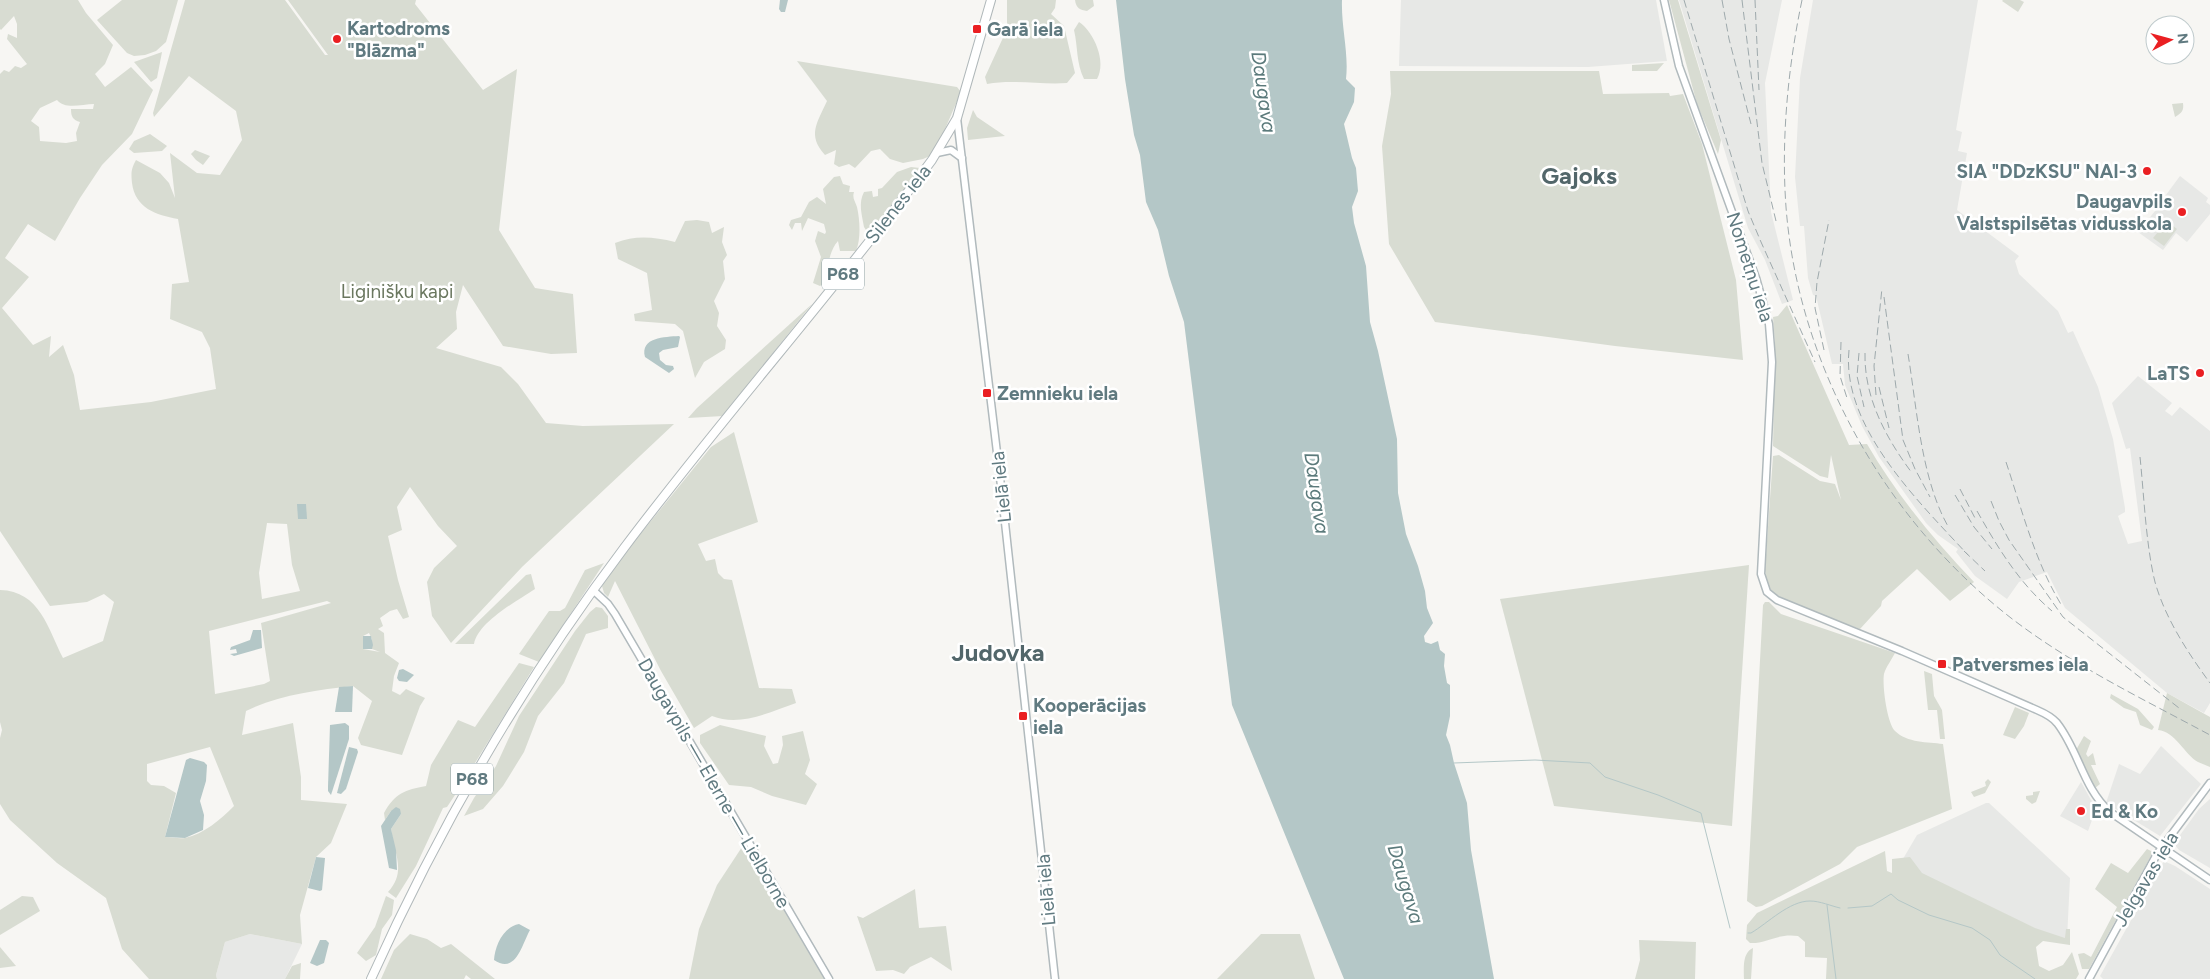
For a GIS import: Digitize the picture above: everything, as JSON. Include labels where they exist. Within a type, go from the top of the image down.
[{"type":"main road","name":"Lielā iela","points":[[958,118],[992,0]]},
{"type":"main road","name":"Silenes iela","points":[[593,590],[657,505],[912,188],[937,153],[958,118]]},
{"type":"main road","name":"P68","points":[[371,979],[406,901],[470,783],[536,674],[593,590]]},
{"type":"street","name":"Nometņu iela","points":[[1664,0],[1679,66],[1756,278],[1769,324],[1772,362],[1761,574],[1767,592],[1777,600],[1934,665],[2037,710],[2053,719],[2062,731],[2093,794],[2101,804],[2162,847]]},
{"type":"street","name":"Lielā iela","points":[[958,118],[1041,840],[1055,979]]},
{"type":"street","points":[[937,153],[951,150],[958,153],[963,159]]},
{"type":"street","name":"Daugavpils — Elerne — Lielborne","points":[[593,590],[608,604],[615,614],[829,979]]},
{"type":"street","name":"Jelgavas iela","points":[[2089,979],[2162,847],[2210,783]]},
{"type":"street","points":[[2162,847],[2210,880]]},
{"type":"shaded area","points":[[1401,0],[1656,0],[1667,61],[1588,67],[1399,66]]},
{"type":"shaded area","points":[[1679,0],[1782,0],[1765,83],[1771,212],[1793,300],[1782,304],[1765,260],[1748,228]]},
{"type":"shaded area","points":[[1813,0],[1978,0],[1956,130],[1962,132],[1958,151],[1967,153],[1957,210],[2019,256],[2015,261],[2019,274],[2058,311],[2068,333],[2073,331],[2098,387],[2113,439],[2125,508],[2125,512],[2118,516],[2128,544],[2142,541],[2130,448],[2126,449],[2112,403],[2138,376],[2172,403],[2165,411],[2172,416],[2180,407],[2210,431],[2210,703],[2204,713],[2167,693],[2065,608],[2047,572],[2019,582],[2007,599],[1975,576],[1956,552],[1958,549],[1938,535],[1926,523],[1879,457],[1862,426],[1845,385],[1843,364],[1832,364],[1816,296],[1813,295],[1808,278],[1804,226],[1800,226],[1795,177],[1800,78]]},
{"type":"shaded area","name":"Daugavpils Valstspilsētas vidusskola","points":[[2180,176],[2208,198],[2206,202],[2210,205],[2210,214],[2187,242],[2176,233],[2163,250],[2138,232],[2164,200]]},
{"type":"shaded area","points":[[2161,746],[2201,784],[2160,836],[2106,803],[2119,764],[2140,774]]},
{"type":"shaded area","points":[[2081,782],[2091,800],[2097,806],[2088,831],[2060,816]]},
{"type":"shaded area","points":[[2210,799],[2210,868],[2179,850],[2175,842],[2199,809]]},
{"type":"shaded area","points":[[1989,803],[2070,878],[2067,939],[2036,929],[1900,864],[1917,835]]},
{"type":"shaded area","points":[[2164,861],[2210,889],[2210,979],[2103,979],[2100,976]]},
{"type":"shaded area","points":[[250,934],[302,944],[285,979],[217,979],[216,975],[225,942]]},
{"type":"green space","name":"Liginišķu kapi","points":[[0,0],[78,0],[86,13],[113,45],[105,64],[95,74],[105,87],[131,67],[153,90],[132,134],[102,165],[55,241],[28,224],[5,258],[29,277],[2,308],[33,345],[51,336],[49,357],[63,345],[74,375],[80,410],[151,402],[216,389],[210,348],[202,332],[170,319],[172,284],[189,282],[178,219],[162,215],[142,204],[134,192],[132,180],[132,169],[136,160],[160,173],[169,183],[175,198],[170,153],[197,173],[220,175],[242,140],[236,111],[189,76],[154,117],[153,113],[185,0],[285,0],[325,55],[328,55],[288,0],[416,0],[415,4],[483,90],[517,69],[499,230],[535,288],[573,294],[577,353],[551,354],[503,346],[463,285],[456,312],[457,329],[436,348],[501,367],[518,384],[546,423],[583,426],[674,424],[522,567],[451,643],[432,616],[427,582],[434,568],[457,546],[438,526],[410,487],[397,507],[402,530],[388,536],[409,617],[403,619],[397,609],[390,611],[380,618],[383,626],[378,629],[384,633],[385,653],[399,663],[394,676],[392,691],[400,695],[406,689],[425,698],[420,706],[402,755],[361,745],[358,738],[372,701],[353,686],[312,691],[285,697],[246,711],[242,735],[293,723],[301,777],[301,800],[347,804],[331,843],[316,857],[300,915],[302,944],[250,934],[225,942],[216,975],[217,979],[149,979],[122,949],[106,898],[57,863],[10,820],[0,804],[0,738],[2,730],[0,722],[0,590],[14,592],[34,604],[47,624],[63,658],[103,641],[114,602],[104,594],[87,602],[50,606],[0,531],[0,74],[4,70],[9,72],[15,66],[21,68],[27,64],[7,39],[8,34],[17,38],[17,24],[14,16],[0,29]],"holes":[[[57,100],[69,106],[94,104],[93,109],[71,109],[73,118],[80,122],[76,133],[77,141],[66,143],[40,141],[39,127],[31,121],[40,108]],[[267,523],[287,524],[292,565],[300,591],[262,599],[259,573]],[[327,601],[331,603],[261,623],[270,681],[264,684],[215,694],[209,631]],[[369,633],[372,639],[372,649],[380,652],[363,649],[363,636]],[[210,747],[234,806],[218,821],[199,833],[185,838],[165,837],[176,793],[164,786],[151,785],[147,781],[147,764]]]},
{"type":"green space","points":[[122,0],[178,0],[166,42],[156,51],[134,56],[127,53],[97,20]]},
{"type":"green space","points":[[1007,0],[1056,0],[1055,8],[1051,14],[1064,26],[1075,73],[1067,83],[1007,82],[987,84],[985,77],[1007,29]]},
{"type":"green space","points":[[1075,0],[1093,0],[1094,6],[1087,11],[1082,10],[1077,7]]},
{"type":"green space","points":[[1669,0],[1678,0],[1721,140],[1718,154],[1697,104]]},
{"type":"green space","points":[[2003,0],[2020,0],[2024,2],[2018,12]]},
{"type":"green space","points":[[1079,22],[1090,33],[1100,56],[1100,72],[1097,79],[1084,79],[1081,73],[1074,30]]},
{"type":"green space","points":[[162,52],[157,78],[151,82],[134,62]]},
{"type":"green space","points":[[797,61],[957,87],[961,92],[942,136],[930,156],[903,163],[890,159],[880,149],[871,151],[855,168],[849,164],[839,167],[834,164],[836,150],[825,155],[816,141],[817,122],[827,101]]},
{"type":"green space","points":[[1664,63],[1657,71],[1632,71],[1632,65]]},
{"type":"green space","points":[[1390,71],[1599,71],[1603,94],[1669,93],[1670,96],[1683,94],[1702,144],[1736,280],[1743,360],[1615,346],[1435,322],[1389,244],[1382,146],[1391,94]]},
{"type":"green space","points":[[2183,103],[2182,111],[2175,117],[2172,104]]},
{"type":"green space","points":[[973,110],[977,117],[1005,136],[968,140],[967,128]]},
{"type":"green space","points":[[150,134],[167,146],[162,151],[134,153],[129,149],[134,141]]},
{"type":"green space","points":[[195,150],[210,156],[203,165],[191,154]]},
{"type":"green space","points":[[911,167],[920,168],[872,230],[866,230],[861,209],[861,200],[864,192],[872,191],[873,197],[878,196],[878,189],[882,188],[897,172]]},
{"type":"green space","points":[[840,176],[843,184],[850,186],[849,192],[854,192],[859,218],[859,241],[856,251],[840,251],[838,241],[830,256],[823,284],[820,286],[813,283],[821,257],[815,241],[818,231],[825,234],[824,224],[808,218],[802,231],[801,223],[795,223],[792,230],[789,225],[791,220],[801,217],[809,202],[817,197],[826,204],[823,189],[834,177]]},
{"type":"green space","points":[[685,221],[709,222],[712,233],[724,227],[722,242],[727,255],[723,261],[725,279],[714,301],[719,313],[717,326],[726,340],[725,349],[704,362],[695,378],[683,331],[675,324],[635,321],[634,314],[652,310],[647,273],[618,259],[615,243],[623,240],[645,238],[675,242]]},
{"type":"green space","points":[[2167,221],[2177,229],[2164,246],[2153,238]]},
{"type":"green space","points":[[812,304],[723,416],[688,418],[697,408]]},
{"type":"green space","points":[[1787,305],[1849,445],[1867,444],[1890,481],[1916,516],[1974,582],[1950,601],[1917,569],[1882,601],[1881,606],[1860,629],[1798,606],[1770,589],[1766,580],[1765,570],[1773,456],[1779,455],[1820,481],[1835,484],[1841,500],[1831,455],[1828,478],[1820,476],[1773,446],[1775,344],[1773,317],[1778,316]]},
{"type":"green space","points":[[734,432],[758,522],[698,544],[706,561],[715,559],[718,573],[724,579],[732,580],[759,688],[792,689],[796,703],[744,719],[733,720],[712,716],[694,728],[661,671],[615,581],[608,597],[604,593],[602,586],[612,569],[711,447]]},
{"type":"green space","points":[[604,563],[539,662],[519,654],[549,611],[560,611],[565,608],[585,570]]},
{"type":"green space","points":[[1749,565],[1732,826],[1554,806],[1500,599]]},
{"type":"green space","points":[[531,574],[535,589],[490,620],[477,636],[474,644],[455,644],[526,575]]},
{"type":"green space","points":[[1765,602],[1769,602],[1781,614],[1895,653],[1884,674],[1884,695],[1892,727],[1905,738],[1943,744],[1952,809],[1857,847],[1840,864],[1762,906],[1756,907],[1747,901],[1763,605]]},
{"type":"green space","points":[[596,607],[602,608],[608,616],[608,628],[586,634],[564,683],[538,716],[524,752],[503,786],[483,809],[464,816],[496,766],[519,716],[575,631]]},
{"type":"green space","points":[[519,663],[534,667],[459,789],[447,807],[443,808],[416,866],[396,898],[388,892],[394,884],[398,869],[391,829],[401,814],[391,811],[385,820],[384,813],[392,801],[401,794],[426,786],[431,765],[458,720],[475,727]]},
{"type":"green space","points":[[1924,671],[1932,674],[1934,696],[1942,710],[1945,739],[1940,739],[1937,710],[1928,710]]},
{"type":"green space","points":[[2167,693],[2210,717],[2210,767],[2193,759],[2170,734],[2158,730]]},
{"type":"green space","points":[[2111,694],[2138,709],[2154,727],[2152,730],[2140,725],[2136,712],[2124,708],[2110,698]]},
{"type":"green space","points":[[2015,707],[2029,713],[2024,726],[2015,739],[2003,735]]},
{"type":"green space","points":[[720,725],[766,736],[764,746],[773,764],[778,763],[783,745],[782,736],[803,731],[810,760],[805,774],[817,784],[806,805],[772,796],[751,787],[729,785],[700,743],[700,735]]},
{"type":"green space","points":[[2084,736],[2091,741],[2086,754],[2088,757],[2093,753],[2096,765],[2091,765],[2100,784],[2095,788],[2076,750]]},
{"type":"green space","points":[[1988,779],[1991,782],[1985,793],[1974,797],[1971,792],[1986,786],[1985,782]]},
{"type":"green space","points":[[2040,791],[2036,802],[2032,804],[2026,799],[2026,796],[2033,795],[2033,792]]},
{"type":"green space","points":[[742,847],[749,850],[825,979],[689,979],[699,929],[717,885]]},
{"type":"green space","points":[[2147,849],[2153,852],[2089,969],[2082,969],[2078,954],[2084,953],[2091,957],[2117,907],[2095,889],[2111,863],[2128,873]]},
{"type":"green space","points":[[1885,851],[1887,871],[1892,873],[1892,859],[1910,857],[1922,873],[2035,928],[2065,938],[2066,929],[2070,929],[2070,945],[2043,941],[2036,947],[2039,966],[2049,971],[2063,965],[2072,952],[2079,974],[2076,979],[1826,979],[1827,958],[1805,957],[1805,942],[1798,936],[1778,937],[1756,943],[1750,943],[1746,939],[1747,925],[1757,913]]},
{"type":"green space","points":[[915,889],[919,928],[946,926],[952,971],[931,957],[910,967],[904,974],[893,970],[876,971],[857,916],[863,918]]},
{"type":"green space","points":[[22,896],[33,897],[40,911],[0,935],[0,910]]},
{"type":"green space","points":[[386,896],[394,900],[392,915],[382,929],[376,955],[366,961],[357,953],[375,927]]},
{"type":"green space","points":[[410,934],[427,939],[441,948],[451,944],[495,979],[471,979],[466,975],[464,979],[381,979],[394,950]]},
{"type":"green space","points":[[1261,934],[1300,934],[1315,979],[1217,979]]},
{"type":"green space","points":[[1639,940],[1696,942],[1695,979],[1635,979],[1640,960]]},
{"type":"green space","points":[[0,947],[16,966],[0,968]]},
{"type":"green space","points":[[1753,948],[1751,979],[1744,979],[1745,957],[1749,950]]},
{"type":"green space","points":[[301,963],[300,979],[285,979],[292,966]]},
{"type":"water","points":[[780,0],[788,0],[785,12],[781,12],[779,9]]},
{"type":"water","name":"Daugava","points":[[1116,0],[1342,0],[1347,69],[1346,79],[1355,88],[1354,102],[1344,124],[1356,168],[1358,191],[1352,207],[1354,223],[1366,266],[1370,322],[1397,439],[1398,493],[1406,534],[1418,566],[1425,591],[1427,608],[1433,623],[1424,636],[1425,642],[1431,644],[1438,641],[1440,650],[1445,654],[1444,666],[1447,683],[1450,685],[1450,716],[1446,735],[1467,803],[1471,850],[1494,979],[1344,979],[1232,705],[1184,322],[1169,276],[1158,230],[1146,202],[1140,155],[1134,135],[1125,79]]},
{"type":"water","points":[[679,336],[678,347],[663,350],[659,353],[660,360],[666,365],[673,366],[674,369],[669,373],[645,357],[644,350],[650,342],[655,339]]},
{"type":"water","points":[[297,504],[306,504],[307,519],[298,519]]},
{"type":"water","points":[[253,630],[261,630],[262,648],[234,656],[230,654],[237,653],[236,649],[230,650],[231,647],[250,640]]},
{"type":"water","points":[[363,636],[371,636],[372,649],[363,649]]},
{"type":"water","points":[[403,669],[414,675],[407,682],[399,681],[397,678],[399,670]]},
{"type":"water","points":[[353,686],[352,712],[335,712],[339,687]]},
{"type":"water","points":[[345,723],[349,726],[349,739],[331,795],[328,791],[330,725]]},
{"type":"water","points":[[349,747],[357,749],[358,752],[346,789],[341,794],[337,793]]},
{"type":"water","points":[[190,758],[204,762],[207,765],[206,781],[200,801],[204,815],[203,830],[185,838],[165,837],[186,760]]},
{"type":"water","points":[[396,807],[400,809],[401,814],[391,829],[396,850],[397,870],[389,868],[381,826]]},
{"type":"water","points":[[316,857],[325,858],[322,890],[320,891],[308,888]]},
{"type":"water","points":[[519,924],[530,930],[517,956],[508,964],[502,964],[494,960],[496,949],[504,933]]},
{"type":"water","points":[[320,940],[326,940],[329,943],[324,963],[317,966],[310,963]]},
{"type":"waterway","points":[[1454,763],[1535,760],[1590,763],[1605,777],[1658,795],[1701,813],[1730,928]]},
{"type":"waterway","points":[[1848,908],[1872,906],[1891,894],[1898,900],[1929,915],[1972,928],[1990,940],[2000,955],[2035,979]]},
{"type":"waterway","points":[[1748,933],[1751,933],[1787,908],[1802,902],[1818,902],[1840,908]]},
{"type":"waterway","points":[[1827,905],[1836,979]]},
{"type":"railway","points":[[1684,0],[1748,211],[1815,362]]},
{"type":"railway","points":[[1722,0],[1729,39],[1751,124]]},
{"type":"railway","points":[[1742,0],[1762,163],[1776,221]]},
{"type":"railway","points":[[1755,0],[1759,90]]},
{"type":"railway","points":[[1802,0],[1789,77],[1784,155],[1786,207],[1794,266],[1809,325],[1830,381],[1856,436],[1888,487],[1925,535],[1966,579],[2011,618],[2083,666],[2210,735]]},
{"type":"railway","points":[[1824,350],[1815,308],[1817,282],[1829,220]]},
{"type":"railway","points":[[1876,395],[1874,366],[1882,288]]},
{"type":"railway","points":[[1884,297],[1903,440],[1915,469],[1930,497]]},
{"type":"railway","points":[[1841,342],[1840,376],[1847,398]]},
{"type":"railway","points":[[1849,350],[1850,379],[1857,407],[1870,435],[1887,462],[1907,488],[1968,555]]},
{"type":"railway","points":[[1859,353],[1857,376],[1864,407]]},
{"type":"railway","points":[[1865,353],[1868,386],[1878,417],[1885,432],[1912,473]]},
{"type":"railway","points":[[1908,354],[1926,466],[1932,488],[1949,528]]},
{"type":"railway","points":[[1879,387],[1889,428]]},
{"type":"railway","points":[[2140,457],[2147,537],[2159,595],[2178,635],[2210,683]]},
{"type":"railway","points":[[2006,462],[2037,554],[2052,589],[2062,606]]},
{"type":"railway","points":[[1960,489],[1976,520]]},
{"type":"railway","points":[[1955,495],[1974,527],[1992,549]]},
{"type":"railway","points":[[1991,501],[2009,540],[2063,617],[2179,708]]},
{"type":"railway","points":[[1977,511],[2001,552],[2019,577],[2052,611]]},
{"type":"railway","points":[[1964,551],[1985,571]]},
{"type":"place","name":"Garā iela","points":[[977,29]]},
{"type":"place","name":"Kartodroms \"Blāzma\"","points":[[337,39]]},
{"type":"place","name":"SIA \"DDzKSU\" NAI-3","points":[[2147,171]]},
{"type":"place","name":"Daugavpils Valstspilsētas vidusskola","points":[[2182,212]]},
{"type":"place","name":"LaTS","points":[[2200,373]]},
{"type":"place","name":"Zemnieku iela","points":[[987,393]]},
{"type":"place","name":"Patversmes iela","points":[[1942,664]]},
{"type":"place","name":"Kooperācijas iela","points":[[1023,716]]},
{"type":"place","name":"Ed & Ko","points":[[2081,811]]},
{"type":"district","name":"Gajoks","points":[[1579,175]]},
{"type":"district","name":"Judovka","points":[[998,652]]}]
